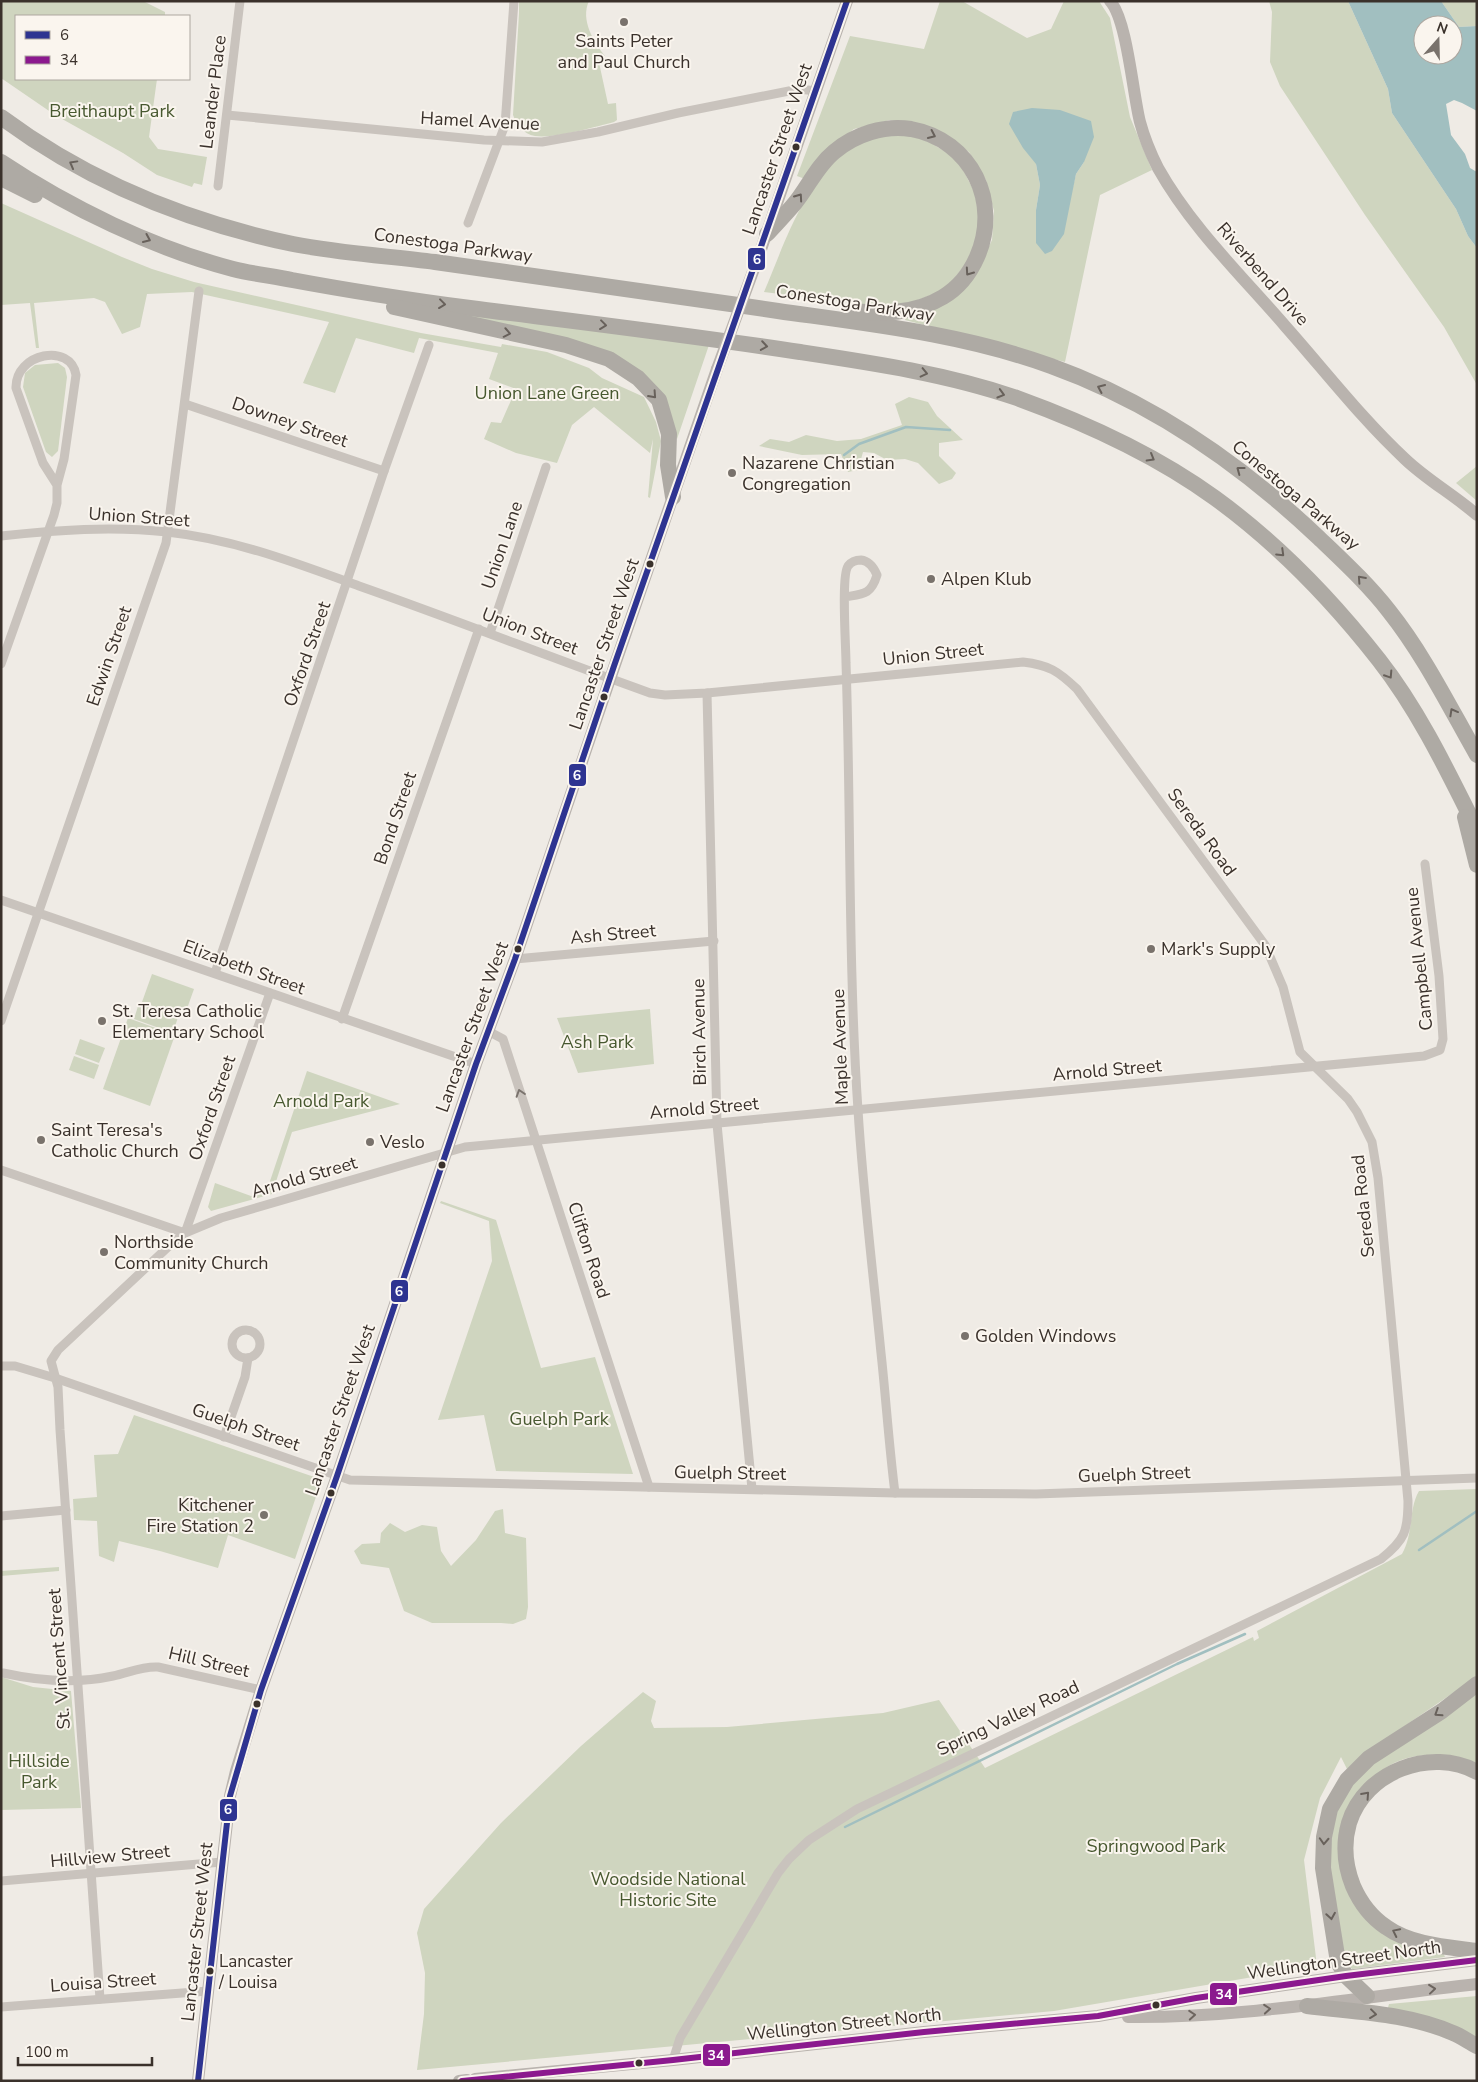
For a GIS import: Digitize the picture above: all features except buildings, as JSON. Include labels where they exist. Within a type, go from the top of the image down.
[{"type":"highway","name":"Conestoga Parkway","points":[[1,117],[38,145],[115,187],[199,219],[236,230],[297,244],[904,329],[988,347],[1052,366],[1120,396],[1178,427],[1241,470],[1299,519],[1350,568],[1388,610],[1428,666],[1477,755]]},
{"type":"highway","points":[[641,291],[693,294],[872,313],[900,312],[924,306],[944,297],[966,277],[974,265],[984,241],[987,217],[978,181],[967,162],[955,150],[923,132],[904,128],[886,128],[863,135],[834,152],[813,176],[796,202],[766,234]]},
{"type":"highway","points":[[1,162],[26,178],[103,219],[170,249],[235,269],[404,299],[736,342],[892,366],[954,380],[1016,398],[1083,425],[1148,456],[1206,492],[1279,550],[1334,607],[1380,662],[1423,727],[1477,830]]},
{"type":"highway","points":[[1,178],[56,206],[103,219]]},
{"type":"highway","points":[[307,283],[346,296],[498,332],[566,345],[609,359],[638,378],[659,400],[669,434],[668,465],[673,497]]},
{"type":"highway","points":[[1462,800],[1468,833],[1477,865]]},
{"type":"highway","points":[[1366,1996],[1346,1976],[1338,1962],[1324,1868],[1324,1837],[1330,1810],[1347,1780],[1369,1758],[1442,1711],[1477,1684]]},
{"type":"highway","points":[[1477,1772],[1466,1766],[1434,1761],[1409,1765],[1391,1772],[1366,1793],[1357,1806],[1349,1822],[1345,1857],[1349,1876],[1357,1895],[1373,1917],[1386,1928],[1402,1936],[1426,1943],[1477,1951]]},
{"type":"highway","points":[[1307,2006],[1376,2014],[1420,2023],[1453,2033],[1477,2046]]},
{"type":"main road","name":"Lancaster Street West","points":[[198,2081],[232,1784],[261,1690],[337,1476],[476,1064],[515,959],[717,369],[758,258],[847,1]]},
{"type":"main road","name":"Riverbend Drive","points":[[1113,2],[1122,28],[1140,121],[1157,165],[1170,188],[1202,230],[1379,433],[1423,475],[1457,498],[1477,515]]},
{"type":"main road","name":"Wellington Street North","points":[[467,2080],[545,2077],[674,2060],[924,2032],[1098,2016],[1196,1998],[1346,1976],[1477,1960]]},
{"type":"main road","name":"Wellington Street North","points":[[1098,2016],[1157,2017],[1307,2006],[1366,1996],[1477,1984]]},
{"type":"street","name":"Leander Place","points":[[218,186],[240,1]]},
{"type":"street","points":[[468,222],[505,125],[514,1]]},
{"type":"street","name":"Hamel Avenue","points":[[227,115],[500,140],[542,142],[598,132],[678,113],[799,89],[816,91]]},
{"type":"street","name":"Edwin Street","points":[[1,1021],[37,912],[165,546],[200,291]]},
{"type":"street","name":"Oxford Street","points":[[216,973],[349,582],[384,471],[429,345]]},
{"type":"street","points":[[1,664],[57,503],[57,485],[64,460],[76,375],[75,367],[70,361],[54,356],[27,362],[17,374],[16,388],[43,463],[57,485]]},
{"type":"street","name":"Downey Street","points":[[185,404],[384,471]]},
{"type":"street","name":"Union Lane","points":[[490,633],[546,467]]},
{"type":"street","name":"Union Street","points":[[1,536],[92,528],[167,532],[252,548],[490,633],[610,679],[650,693],[665,695],[707,693],[1023,662],[1041,664],[1058,671],[1077,689],[1113,738]]},
{"type":"street","name":"Maple Avenue","points":[[845,597],[866,593],[874,587],[877,575],[872,566],[864,560],[855,561],[848,566],[845,574],[845,597],[850,890],[858,1110],[887,1428],[895,1493]]},
{"type":"street","name":"Bond Street","points":[[342,1019],[479,629]]},
{"type":"street","name":"Birch Avenue","points":[[707,693],[717,1124],[752,1489]]},
{"type":"street","name":"Sereda Road","points":[[1113,738],[1265,946],[1283,987],[1300,1052],[1316,1066],[1352,1106],[1372,1142],[1378,1178],[1405,1481]]},
{"type":"street","name":"Campbell Avenue","points":[[1425,864],[1439,976],[1443,1039],[1440,1050]]},
{"type":"street","name":"Elizabeth Street","points":[[1,900],[476,1064]]},
{"type":"street","name":"Ash Street","points":[[515,959],[714,941]]},
{"type":"street","name":"Oxford Street","points":[[185,1233],[270,993]]},
{"type":"street","name":"Clifton Road","points":[[488,1031],[503,1039],[649,1487]]},
{"type":"street","name":"Arnold Street","points":[[55,1378],[51,1361],[58,1350],[185,1233],[221,1218],[465,1147],[1424,1056],[1440,1050]]},
{"type":"street","points":[[1,1170],[185,1233]]},
{"type":"street","points":[[224,1437],[245,1377],[248,1358]]},
{"type":"street","name":"Guelph Street","points":[[1,1366],[15,1366],[55,1378],[350,1480],[895,1493],[1036,1494],[1477,1478]]},
{"type":"street","name":"St. Vincent Street","points":[[55,1378],[58,1387],[100,1999]]},
{"type":"street","name":"Spring Valley Road","points":[[674,2060],[680,2038],[765,1893],[789,1859],[809,1840],[857,1809],[1381,1559],[1403,1538],[1408,1523],[1408,1501],[1405,1481]]},
{"type":"street","points":[[1,1516],[66,1510]]},
{"type":"street","name":"Hill Street","points":[[3,1673],[32,1679],[78,1681],[114,1676],[158,1666],[261,1690]]},
{"type":"street","name":"Hillview Street","points":[[1,1881],[222,1862]]},
{"type":"street","name":"Louisa Street","points":[[1,2007],[208,1991]]},
{"type":"green space","name":"Breithaupt Park","points":[[1,1],[143,1],[165,12],[165,15],[15,15],[15,80],[157,80],[149,137],[158,149],[207,157],[202,185],[194,183],[192,187],[157,175],[123,153],[55,115],[1,78]]},
{"type":"green space","points":[[519,1],[589,1],[586,16],[587,23],[605,56],[598,58],[608,104],[616,103],[617,120],[553,136],[535,136],[527,133],[516,122],[513,115]]},
{"type":"green space","points":[[940,1],[962,1],[1027,38],[1051,29],[1064,1],[1099,1],[1110,18],[1130,117],[1152,170],[1100,195],[1065,362],[905,320],[907,315],[976,273],[992,240],[994,211],[986,180],[969,152],[932,128],[890,120],[854,129],[826,151],[805,179],[797,176],[850,36],[924,49]],"holes":[[[1084,162],[1076,174],[1070,199],[1036,210],[1040,185],[1036,164]]]},
{"type":"green space","points":[[1269,1],[1348,1],[1388,89],[1392,113],[1456,209],[1468,236],[1477,248],[1477,385],[1444,327],[1365,215],[1280,86],[1270,62],[1272,12]]},
{"type":"green space","points":[[1441,1],[1477,1],[1477,26],[1463,27],[1463,15],[1451,15]]},
{"type":"green space","points":[[875,136],[914,136],[931,143],[949,154],[961,166],[975,193],[980,226],[971,257],[950,284],[936,293],[910,303],[876,306],[764,292],[795,219],[815,185],[841,155]]},
{"type":"green space","name":"Union Lane Green","points":[[1,203],[122,257],[194,282],[421,333],[501,347],[502,344],[547,352],[589,368],[602,378],[644,397],[656,422],[661,441],[650,498],[648,497],[653,439],[650,453],[594,407],[572,425],[557,463],[516,453],[484,439],[491,422],[501,423],[516,389],[489,379],[498,353],[419,338],[414,353],[356,338],[335,393],[303,383],[329,322],[192,292],[147,294],[140,327],[122,334],[105,302],[94,298],[34,303],[39,348],[36,348],[30,303],[1,305]]},
{"type":"green space","points":[[467,312],[709,345],[677,439],[642,372],[467,318]]},
{"type":"green space","points":[[58,363],[65,368],[67,377],[58,451],[52,457],[46,452],[23,387],[25,373],[35,365]]},
{"type":"green space","points":[[909,397],[928,402],[937,416],[963,440],[939,443],[939,456],[956,473],[952,479],[939,484],[918,463],[905,459],[887,460],[874,453],[863,452],[858,470],[848,472],[841,454],[802,455],[759,446],[770,439],[789,442],[806,435],[837,441],[861,439],[902,425],[895,404]]},
{"type":"green space","points":[[1477,466],[1477,501],[1456,483]]},
{"type":"green space","points":[[152,974],[194,989],[184,1017],[142,1002]]},
{"type":"green space","points":[[139,1003],[178,1017],[173,1033],[134,1019]]},
{"type":"green space","name":"Ash Park","points":[[650,1009],[654,1064],[578,1073],[557,1018]]},
{"type":"green space","points":[[128,1018],[175,1035],[150,1106],[103,1089]]},
{"type":"green space","points":[[80,1039],[105,1048],[99,1063],[75,1054]]},
{"type":"green space","points":[[74,1056],[99,1065],[94,1079],[69,1070]]},
{"type":"green space","name":"Arnold Park","points":[[307,1071],[400,1104],[292,1132],[272,1194],[211,1211],[208,1207],[215,1183],[251,1196],[267,1190]]},
{"type":"green space","name":"Guelph Park","points":[[441,1201],[496,1220],[541,1368],[595,1357],[633,1474],[496,1471],[484,1415],[438,1420],[492,1261],[489,1221],[440,1203]]},
{"type":"green space","points":[[134,1415],[320,1479],[321,1482],[295,1559],[228,1535],[218,1568],[119,1541],[114,1562],[99,1556],[97,1521],[74,1520],[73,1499],[97,1497],[94,1455],[118,1454]]},
{"type":"green space","points":[[1477,1489],[1477,1675],[1365,1753],[1347,1769],[1341,1757],[1320,1798],[1304,1860],[1317,1966],[1054,2011],[417,2070],[424,2014],[425,1973],[417,1933],[424,1909],[501,1823],[581,1746],[643,1692],[656,1701],[651,1721],[654,1728],[727,1727],[883,1713],[939,1700],[985,1768],[1253,1637],[1254,1641],[1259,1638],[1257,1631],[1402,1554],[1408,1538],[1413,1506],[1419,1491]]},
{"type":"green space","points":[[503,1509],[505,1533],[526,1538],[528,1607],[526,1619],[513,1624],[432,1623],[404,1611],[389,1568],[361,1564],[354,1551],[362,1544],[380,1543],[381,1533],[390,1523],[405,1532],[422,1525],[437,1527],[441,1551],[451,1566],[476,1540],[495,1511]]},
{"type":"green space","points":[[59,1567],[59,1571],[1,1576],[1,1571]]},
{"type":"green space","name":"Hillside Park","points":[[1,1677],[33,1687],[71,1691],[81,1808],[1,1810]]},
{"type":"green space","points":[[1477,1689],[1477,1763],[1452,1756],[1439,1755],[1425,1755],[1399,1761],[1377,1775],[1345,1820],[1357,1907],[1442,1950],[1445,1957],[1352,1969],[1345,1961],[1328,1871],[1335,1810],[1355,1777]]},
{"type":"green space","points":[[1477,1996],[1477,2039],[1387,2011],[1389,2004]]},
{"type":"water","points":[[1348,1],[1441,1],[1451,15],[1413,15],[1413,65],[1463,65],[1463,27],[1477,26],[1477,111],[1454,100],[1446,104],[1451,135],[1465,154],[1470,168],[1477,172],[1477,248],[1468,236],[1456,209],[1392,113],[1388,89]]},
{"type":"water","points":[[1032,108],[1060,110],[1091,121],[1094,137],[1084,162],[1076,174],[1064,234],[1052,251],[1045,254],[1036,243],[1036,210],[1040,185],[1036,164],[1023,148],[1009,124],[1013,112]]},
{"type":"waterway","points":[[844,455],[859,444],[906,427],[950,430]]},
{"type":"waterway","points":[[1419,1550],[1477,1511]]},
{"type":"waterway","points":[[845,1827],[1177,1664],[1245,1634]]},
{"type":"transit line","name":"6","points":[[198,2081],[230,1796],[261,1690],[337,1476],[476,1064],[515,959],[614,666],[847,1]]},
{"type":"transit line","name":"34","points":[[462,2081],[924,2032],[1098,2016],[1196,1998],[1346,1976],[1477,1960]]},
{"type":"place","name":"Saints Peter and Paul Church","points":[[624,22]]},
{"type":"place","name":"Nazarene Christian Congregation","points":[[732,473]]},
{"type":"place","name":"Alpen Klub","points":[[931,579]]},
{"type":"place","name":"Mark's Supply","points":[[1151,949]]},
{"type":"place","name":"St. Teresa Catholic Elementary School","points":[[102,1021]]},
{"type":"place","name":"Saint Teresa's Catholic Church","points":[[41,1140]]},
{"type":"place","name":"Veslo","points":[[370,1142]]},
{"type":"place","name":"Northside Community Church","points":[[104,1252]]},
{"type":"place","name":"Golden Windows","points":[[965,1336]]},
{"type":"place","name":"Kitchener Fire Station 2","points":[[264,1515]]},
{"type":"place","name":"Lancaster / Louisa","points":[[210,1971]]},
{"type":"park label","name":"Springwood Park","points":[[1156,1846]]},
{"type":"park label","name":"Woodside National Historic Site","points":[[668,1889]]}]
